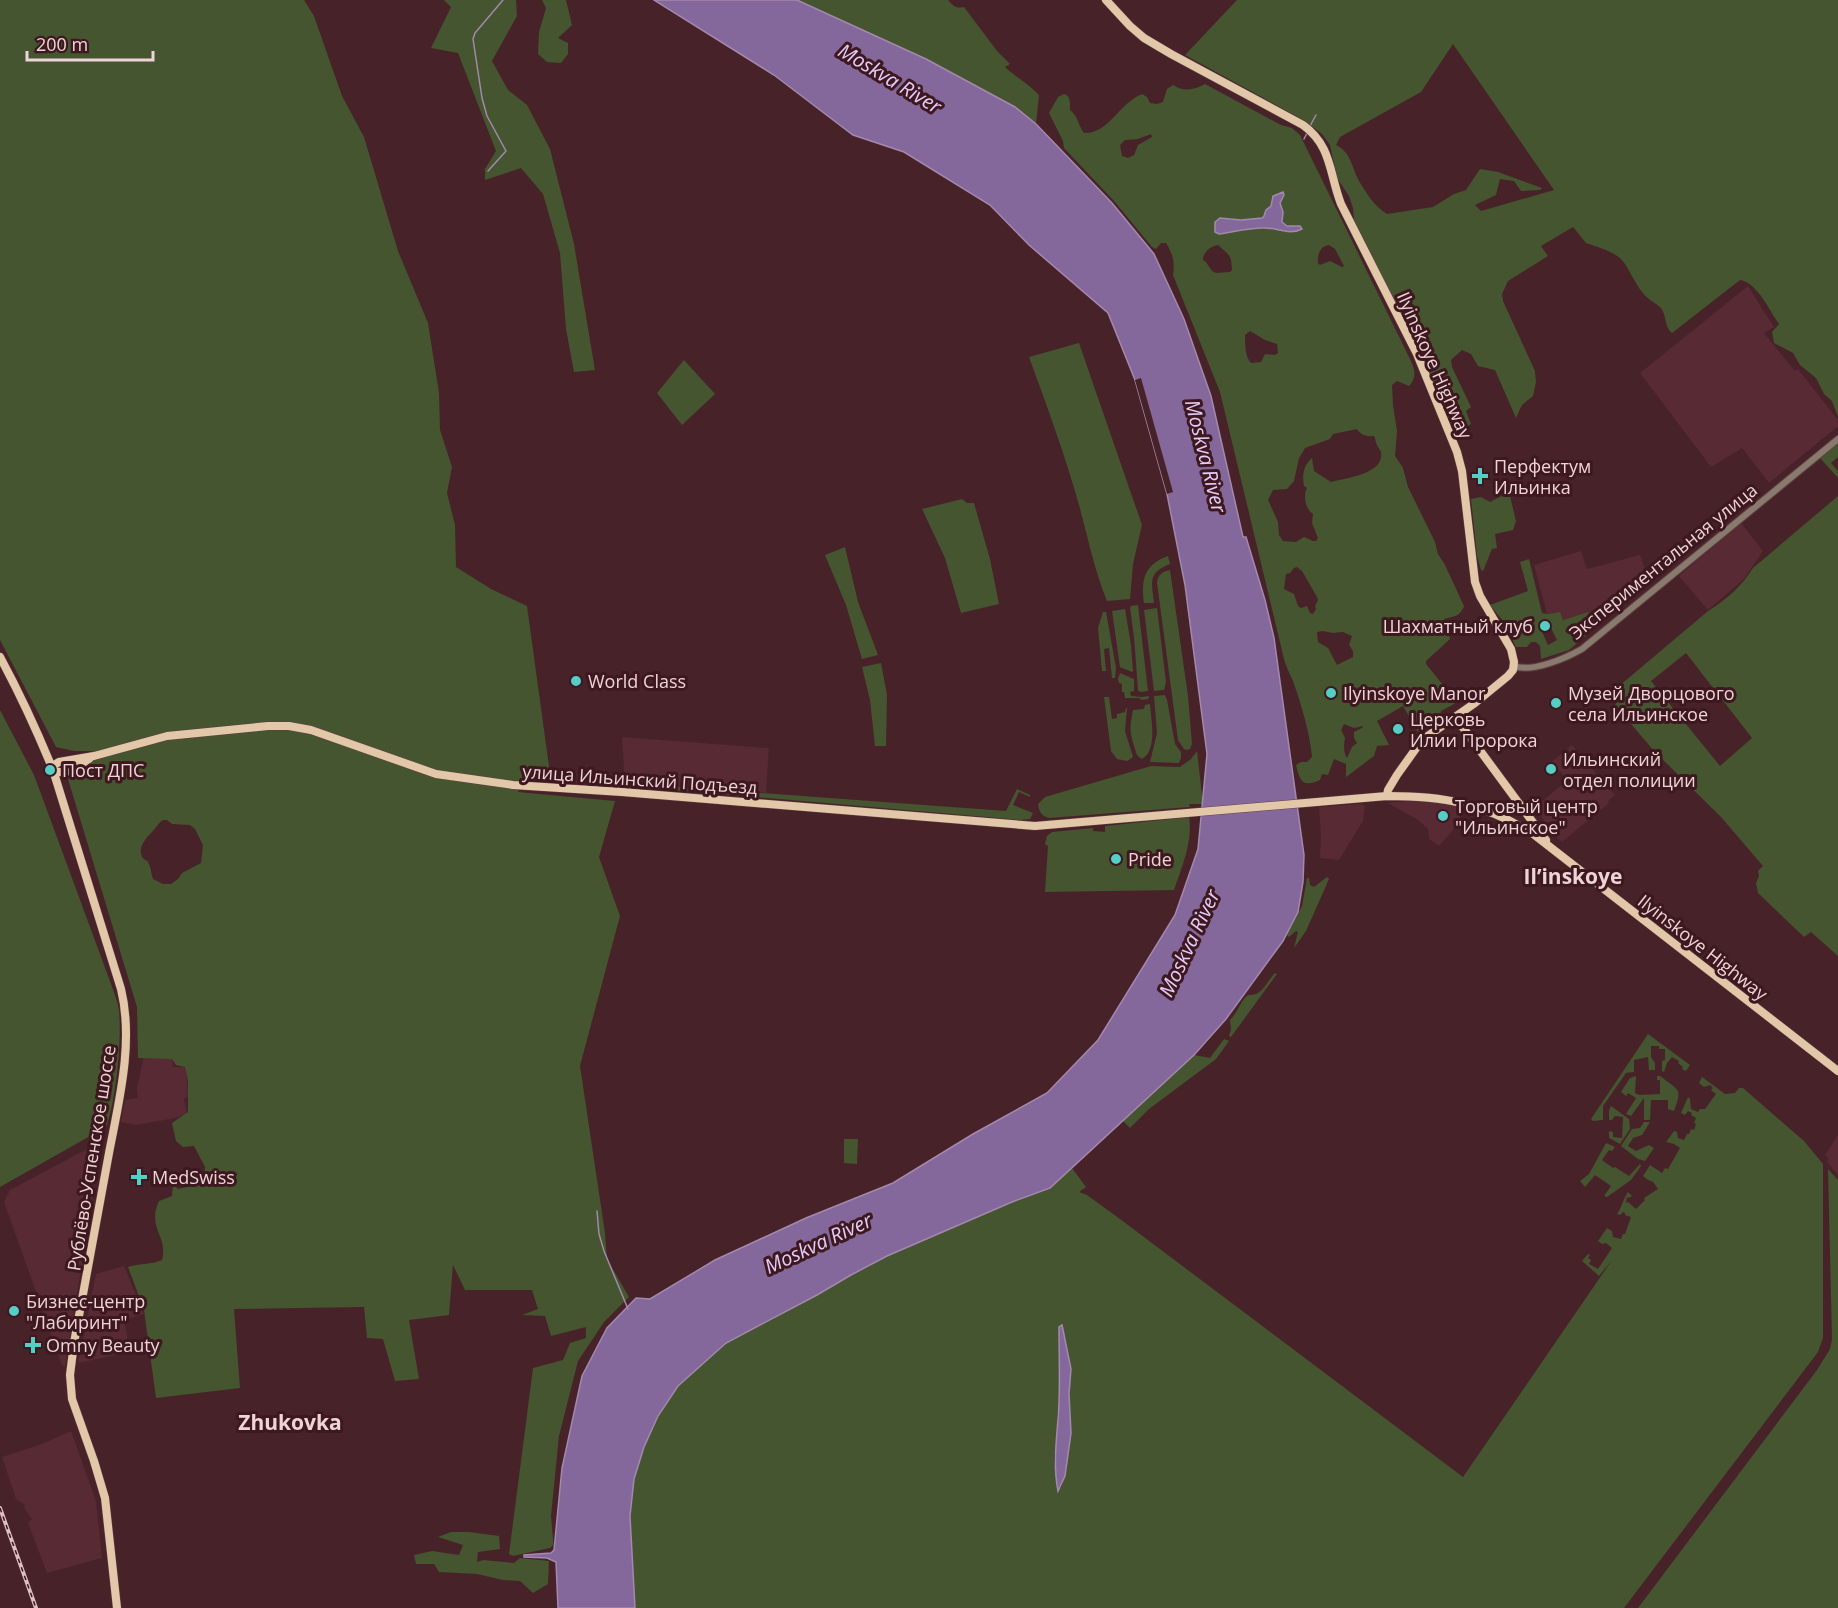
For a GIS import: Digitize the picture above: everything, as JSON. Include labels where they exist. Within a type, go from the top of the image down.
[{"type":"main road","name":"Ilyinskoye Highway","points":[[1106,0],[1144,38],[1303,125],[1322,144],[1341,204],[1417,354],[1457,452],[1462,471],[1474,582],[1511,649],[1514,666]]},
{"type":"main road","name":"Рублёво-Успенское шоссе","points":[[0,657],[43,744],[53,770],[122,989],[125,1011],[126,1036],[120,1095],[70,1375],[72,1400],[105,1498],[117,1608]]},
{"type":"main road","points":[[1388,796],[1388,790],[1416,747],[1427,736],[1456,718],[1508,676],[1514,666]]},
{"type":"main road","name":"Ilyinskoye Highway","points":[[1456,718],[1551,846]]},
{"type":"main road","name":"улица Ильинский Подъезд","points":[[53,770],[56,764],[64,761],[94,756],[167,736],[289,726],[311,730],[436,774],[513,785],[1035,826],[1310,802]]},
{"type":"main road","points":[[43,744],[51,753],[68,764],[68,771],[60,793]]},
{"type":"main road","name":"улица Ильинский Подъезд","points":[[68,771],[94,756]]},
{"type":"main road","points":[[53,770],[59,773],[68,771]]},
{"type":"main road","name":"Ilyinskoye Highway","points":[[1310,802],[1388,796],[1426,796],[1468,804],[1518,824],[1551,846],[1838,1071]]},
{"type":"street","name":"Экспериментальная улица","points":[[1514,666],[1521,668],[1534,666],[1566,658],[1582,649],[1838,439]]},
{"type":"shaded area","points":[[1748,286],[1774,327],[1764,333],[1795,371],[1798,369],[1838,420],[1838,426],[1769,483],[1742,448],[1711,467],[1640,373]]},
{"type":"shaded area","points":[[1741,523],[1763,551],[1744,579],[1708,610],[1679,576]]},
{"type":"shaded area","points":[[1581,551],[1587,569],[1640,555],[1650,583],[1596,627],[1588,612],[1562,620],[1560,612],[1547,614],[1534,565]]},
{"type":"shaded area","points":[[622,737],[769,748],[766,793],[625,783]]},
{"type":"shaded area","points":[[1572,745],[1615,795],[1608,801],[1609,803],[1562,842],[1534,808],[1565,782],[1564,776],[1552,762]]},
{"type":"shaded area","points":[[1419,800],[1465,808],[1453,830],[1439,846],[1429,839],[1428,829],[1418,820],[1388,803]]},
{"type":"shaded area","points":[[1361,804],[1365,806],[1363,821],[1339,860],[1320,858],[1319,807]]},
{"type":"shaded area","points":[[144,1056],[172,1056],[173,1067],[186,1067],[188,1096],[184,1099],[187,1115],[136,1125],[121,1122],[125,1100],[138,1098],[137,1088]]},
{"type":"shaded area","points":[[1838,1135],[1838,1175],[1827,1162],[1829,1159],[1825,1155]]},
{"type":"shaded area","points":[[102,1141],[65,1366],[62,1365],[4,1202],[10,1190]]},
{"type":"shaded area","points":[[124,1266],[144,1314],[124,1320],[130,1352],[78,1363],[96,1274]]},
{"type":"shaded area","points":[[71,1431],[96,1501],[102,1558],[47,1573],[28,1523],[32,1519],[24,1508],[25,1505],[16,1499],[2,1457],[42,1444]]},
{"type":"green space","points":[[0,0],[304,0],[314,16],[342,96],[364,137],[398,251],[428,323],[439,393],[440,430],[452,467],[447,493],[455,525],[456,567],[491,589],[527,606],[551,781],[521,780],[518,792],[615,801],[599,857],[620,916],[580,1066],[607,1259],[629,1297],[604,1322],[578,1361],[559,1436],[551,1516],[553,1545],[550,1548],[513,1556],[509,1554],[533,1368],[563,1360],[570,1343],[586,1338],[586,1327],[551,1336],[545,1316],[522,1315],[538,1309],[532,1290],[465,1290],[453,1265],[449,1315],[409,1320],[419,1379],[395,1381],[383,1339],[367,1338],[364,1307],[234,1309],[240,1388],[156,1398],[144,1310],[128,1267],[162,1260],[163,1247],[155,1216],[159,1201],[172,1196],[173,1184],[178,1189],[191,1186],[204,1178],[205,1167],[194,1146],[183,1147],[176,1141],[172,1123],[188,1112],[188,1081],[185,1067],[176,1065],[172,1059],[138,1058],[137,1007],[68,779],[75,770],[95,759],[92,751],[74,751],[56,747],[0,640]],"holes":[[[163,820],[172,824],[190,825],[195,829],[203,845],[201,863],[182,873],[171,884],[163,884],[153,879],[148,862],[142,857],[141,851],[149,835]]]},
{"type":"green space","points":[[444,0],[516,0],[517,16],[492,61],[508,90],[527,105],[550,149],[574,244],[595,370],[574,372],[566,329],[560,253],[543,194],[521,168],[485,180],[485,169],[496,151],[458,53],[431,48],[451,7]]},
{"type":"green space","points":[[542,0],[566,0],[572,25],[558,38],[568,43],[568,54],[561,63],[547,62],[538,54],[539,32],[546,8]]},
{"type":"green space","points":[[797,0],[948,0],[959,8],[964,7],[997,51],[1010,64],[1005,67],[1039,95],[1036,124],[1015,107],[926,59]]},
{"type":"green space","points":[[1237,0],[1838,0],[1838,417],[1832,401],[1824,394],[1816,378],[1800,365],[1793,353],[1774,343],[1772,332],[1779,324],[1752,286],[1740,280],[1672,333],[1661,308],[1647,298],[1623,261],[1612,253],[1586,243],[1573,227],[1541,246],[1548,256],[1508,281],[1502,294],[1503,301],[1535,371],[1536,382],[1533,396],[1522,405],[1516,418],[1495,370],[1478,366],[1471,354],[1462,350],[1451,360],[1452,367],[1471,407],[1466,411],[1471,424],[1465,430],[1455,433],[1419,350],[1354,220],[1349,196],[1337,178],[1330,145],[1322,134],[1305,121],[1185,55]],"holes":[[[1453,44],[1554,190],[1481,211],[1475,205],[1496,195],[1500,179],[1514,181],[1521,191],[1542,188],[1498,172],[1480,169],[1466,190],[1454,194],[1433,207],[1387,214],[1368,195],[1348,156],[1336,145],[1340,137],[1421,92]]]},
{"type":"green space","points":[[1205,84],[1281,125],[1292,128],[1300,135],[1412,365],[1414,377],[1409,386],[1397,381],[1392,385],[1397,431],[1395,456],[1403,468],[1408,487],[1464,606],[1459,614],[1444,619],[1450,639],[1426,661],[1456,701],[1454,704],[1441,711],[1440,719],[1418,732],[1403,706],[1377,721],[1389,745],[1377,746],[1374,756],[1346,777],[1346,764],[1334,759],[1328,775],[1322,774],[1320,780],[1306,783],[1299,775],[1296,765],[1307,762],[1312,757],[1307,729],[1284,659],[1220,392],[1173,275],[1174,262],[1170,251],[1166,243],[1161,243],[1156,249],[1152,247],[1114,201],[1064,148],[1063,141],[1049,113],[1058,97],[1064,94],[1069,98],[1070,110],[1084,133],[1093,132],[1100,129],[1134,98],[1142,94],[1150,103],[1157,104],[1163,102],[1167,89],[1173,85],[1193,89]],"holes":[[[1151,134],[1152,137],[1138,145],[1134,155],[1128,158],[1122,156],[1120,145],[1125,140],[1138,139]],[[1283,197],[1280,203],[1284,225],[1291,227],[1297,225],[1289,232],[1264,227],[1219,234],[1227,218],[1245,220],[1259,218],[1265,215],[1271,206],[1272,199]],[[1218,245],[1229,256],[1232,270],[1230,272],[1215,273],[1203,260],[1206,252]],[[1329,245],[1335,249],[1344,266],[1330,261],[1320,265],[1318,257],[1323,247]],[[1250,331],[1277,344],[1278,353],[1265,354],[1261,362],[1251,363],[1246,354],[1245,335]],[[1357,429],[1364,435],[1374,436],[1381,452],[1380,460],[1377,466],[1363,474],[1331,482],[1314,471],[1312,458],[1305,467],[1303,482],[1307,488],[1306,502],[1313,514],[1312,523],[1318,538],[1316,541],[1304,537],[1296,542],[1283,541],[1279,535],[1278,522],[1268,500],[1273,490],[1287,489],[1294,481],[1299,458],[1305,448],[1330,439],[1333,434]],[[1297,567],[1302,571],[1317,597],[1313,614],[1307,606],[1301,608],[1298,606],[1294,594],[1284,589],[1286,574]],[[1317,632],[1343,632],[1352,636],[1349,645],[1353,651],[1353,657],[1337,665],[1328,648],[1318,642]],[[1344,724],[1354,728],[1363,726],[1354,732],[1357,743],[1352,747],[1347,758],[1344,751],[1345,738],[1341,730]]]},
{"type":"green space","points":[[1079,343],[1142,525],[1133,564],[1130,599],[1107,601],[1068,468],[1029,357]]},
{"type":"green space","points":[[684,360],[715,394],[682,425],[657,393]]},
{"type":"green space","points":[[1838,443],[1838,457],[1831,463],[1838,471],[1838,478],[1820,458]]},
{"type":"green space","points":[[1509,492],[1516,521],[1513,530],[1495,534],[1497,548],[1492,549],[1483,571],[1477,556],[1471,499],[1481,497],[1490,502]]},
{"type":"green space","points":[[1838,496],[1838,956],[1811,932],[1804,937],[1758,893],[1756,883],[1759,876],[1758,871],[1763,866],[1721,817],[1654,751],[1615,705],[1619,700],[1612,692],[1733,592],[1753,568]],"holes":[[[1686,653],[1752,738],[1720,766],[1651,681]]]},
{"type":"green space","points":[[962,499],[967,503],[974,503],[990,559],[999,604],[961,613],[945,558],[922,509]]},
{"type":"green space","points":[[845,547],[858,602],[878,655],[862,659],[846,605],[825,555]]},
{"type":"green space","points":[[1168,556],[1170,564],[1154,575],[1152,589],[1154,603],[1144,603],[1144,580],[1149,568]]},
{"type":"green space","points":[[1529,559],[1542,613],[1560,612],[1563,620],[1588,612],[1596,627],[1569,650],[1541,659],[1540,646],[1536,642],[1531,642],[1527,647],[1516,647],[1507,626],[1490,605],[1528,591],[1520,562]],"holes":[[[1547,620],[1557,640],[1548,645],[1539,625]]]},
{"type":"green space","points":[[1170,570],[1188,696],[1192,744],[1187,750],[1178,740],[1157,583],[1161,574]]},
{"type":"green space","points":[[1138,605],[1148,691],[1140,692],[1130,608]]},
{"type":"green space","points":[[1157,608],[1166,682],[1164,690],[1154,691],[1144,610]]},
{"type":"green space","points":[[1125,609],[1131,645],[1132,672],[1120,667],[1112,611]]},
{"type":"green space","points":[[1103,612],[1106,612],[1116,668],[1115,678],[1112,678],[1109,648],[1104,649],[1106,671],[1102,671],[1098,628]]},
{"type":"green space","points":[[881,663],[887,695],[886,746],[875,746],[870,700],[862,667]]},
{"type":"green space","points":[[1120,673],[1134,679],[1134,691],[1130,692],[1131,696],[1149,696],[1148,699],[1125,698],[1122,684],[1118,679]]},
{"type":"green space","points":[[1165,695],[1175,744],[1181,752],[1179,763],[1150,762],[1157,733],[1154,696]]},
{"type":"green space","points":[[1104,697],[1109,697],[1112,719],[1117,718],[1117,714],[1125,712],[1127,708],[1125,731],[1133,757],[1127,761],[1117,759],[1111,751]]},
{"type":"green space","points":[[1150,704],[1152,742],[1147,755],[1142,759],[1137,755],[1134,746],[1131,720],[1133,710],[1144,709],[1145,705]]},
{"type":"green space","points":[[0,710],[34,775],[115,994],[120,1023],[115,1086],[106,1127],[0,1187]]},
{"type":"green space","points":[[1197,751],[1203,804],[1189,804],[1190,807],[1049,818],[1042,815],[1039,809],[1038,804],[1045,797],[1151,766],[1180,767]]},
{"type":"green space","points":[[625,783],[1006,811],[1017,789],[1030,797],[1019,792],[1013,805],[1033,813],[1030,819],[1020,820],[628,786]]},
{"type":"green space","name":"Pride","points":[[1189,817],[1188,845],[1174,890],[1045,892],[1048,846],[1045,844],[1047,836],[1052,832],[1093,828],[1093,831],[1105,832],[1105,826]]},
{"type":"green space","points":[[1327,877],[1329,879],[1306,931],[1294,948],[1298,932],[1296,931],[1289,937],[1287,935],[1302,906],[1307,878],[1309,878],[1310,885],[1314,887]]},
{"type":"green space","points":[[1275,973],[1277,974],[1231,1037],[1229,1036],[1230,1020],[1243,1000],[1248,995],[1261,991]]},
{"type":"green space","points":[[1648,1034],[1690,1065],[1686,1071],[1682,1069],[1679,1061],[1672,1057],[1664,1072],[1662,1061],[1665,1060],[1665,1049],[1651,1046],[1651,1057],[1655,1063],[1655,1070],[1649,1070],[1648,1057],[1634,1060],[1634,1072],[1626,1073],[1603,1106],[1603,1120],[1593,1121],[1591,1119]]},
{"type":"green space","points":[[1224,1039],[1229,1041],[1216,1059],[1149,1109],[1130,1128],[1123,1121],[1194,1055],[1210,1058]]},
{"type":"green space","points":[[1636,1076],[1635,1093],[1639,1095],[1660,1094],[1660,1080],[1657,1080],[1657,1076],[1675,1088],[1679,1094],[1674,1111],[1668,1109],[1668,1100],[1651,1100],[1650,1120],[1644,1120],[1644,1098],[1631,1116],[1626,1114],[1636,1098],[1628,1093],[1626,1096],[1621,1092],[1630,1078]]},
{"type":"green space","points":[[1702,1077],[1725,1094],[1735,1093],[1739,1088],[1743,1088],[1804,1141],[1823,1164],[1823,1338],[1818,1352],[1624,1608],[635,1608],[630,1516],[634,1479],[644,1447],[658,1416],[678,1386],[726,1343],[887,1256],[1012,1202],[1050,1189],[1072,1168],[1086,1187],[1079,1192],[1087,1195],[1120,1219],[1463,1477],[1612,1260],[1599,1276],[1582,1261],[1588,1254],[1590,1255],[1589,1264],[1598,1269],[1612,1248],[1598,1241],[1607,1228],[1612,1231],[1613,1237],[1621,1239],[1625,1234],[1631,1217],[1623,1212],[1620,1215],[1617,1214],[1628,1192],[1632,1196],[1627,1197],[1626,1203],[1628,1202],[1636,1209],[1645,1200],[1644,1198],[1658,1189],[1653,1182],[1643,1176],[1650,1165],[1662,1173],[1665,1168],[1668,1169],[1680,1148],[1666,1142],[1674,1131],[1677,1132],[1678,1138],[1684,1140],[1691,1129],[1694,1130],[1696,1118],[1688,1111],[1685,1115],[1681,1113],[1688,1097],[1691,1109],[1698,1112],[1700,1109],[1705,1109],[1716,1094],[1711,1090],[1713,1088],[1710,1085],[1704,1087],[1699,1083]],"holes":[[[1062,1326],[1071,1369],[1069,1394],[1071,1433],[1061,1488],[1057,1484],[1054,1457],[1058,1437],[1059,1341]]]},
{"type":"green space","points":[[1611,1106],[1629,1119],[1630,1129],[1620,1144],[1609,1138],[1609,1131],[1613,1132],[1613,1137],[1622,1138],[1623,1117],[1615,1116],[1609,1120]]},
{"type":"green space","points":[[1644,1122],[1650,1122],[1642,1135],[1633,1138],[1628,1146],[1636,1151],[1649,1145],[1654,1148],[1645,1161],[1638,1159],[1621,1146],[1632,1129],[1640,1128]]},
{"type":"green space","points":[[844,1139],[858,1139],[857,1164],[844,1163]]},
{"type":"green space","points":[[1606,1143],[1615,1147],[1612,1151],[1609,1150],[1602,1160],[1613,1168],[1629,1176],[1640,1164],[1641,1166],[1631,1180],[1607,1197],[1604,1196],[1611,1186],[1595,1175],[1585,1187],[1580,1181],[1589,1174]]},
{"type":"green space","points":[[1828,1169],[1838,1180],[1838,1608],[1638,1608],[1817,1370],[1830,1349],[1832,1339]]},
{"type":"green space","points":[[451,1532],[499,1536],[500,1549],[478,1552],[477,1562],[483,1560],[514,1563],[520,1558],[549,1561],[548,1584],[533,1593],[520,1581],[477,1574],[439,1572],[434,1564],[416,1564],[414,1555],[432,1551],[459,1555],[463,1545],[438,1537]]},
{"type":"water","name":"Moskva River","points":[[654,0],[797,0],[926,59],[1015,107],[1036,124],[1112,203],[1154,254],[1184,319],[1211,396],[1243,537],[1246,537],[1265,600],[1274,638],[1304,855],[1303,882],[1298,912],[1283,941],[1226,1019],[1194,1055],[1050,1188],[887,1256],[851,1275],[726,1343],[678,1386],[658,1416],[644,1447],[634,1479],[630,1516],[635,1608],[558,1608],[556,1562],[547,1558],[524,1557],[524,1555],[551,1553],[554,1550],[562,1468],[582,1376],[607,1328],[636,1298],[650,1299],[715,1260],[806,1218],[893,1183],[973,1134],[1047,1093],[1098,1040],[1175,915],[1198,849],[1207,754],[1185,585],[1167,494],[1135,380],[1108,313],[1029,245],[990,205],[904,152],[853,135],[774,75]]},
{"type":"water","points":[[1283,192],[1280,203],[1283,212],[1282,222],[1287,226],[1300,226],[1302,229],[1292,232],[1258,228],[1219,234],[1215,232],[1215,222],[1220,218],[1241,220],[1262,218],[1271,206],[1273,196]]},
{"type":"water","points":[[1062,1325],[1071,1369],[1069,1394],[1071,1433],[1065,1476],[1058,1491],[1055,1458],[1059,1393],[1059,1327]]},
{"type":"pier","points":[[1141,378],[1173,492],[1167,494],[1135,380]]},
{"type":"waterway","points":[[488,171],[506,151],[487,116],[473,39],[475,33],[503,0]]},
{"type":"waterway","points":[[1310,126],[1316,115]]},
{"type":"waterway","points":[[1304,139],[1308,131]]},
{"type":"waterway","points":[[597,1211],[599,1234],[604,1251],[628,1309]]},
{"type":"railway","points":[[0,1508],[36,1608]]},
{"type":"place","name":"Перфектум Ильинка","points":[[1480,476]]},
{"type":"place","name":"Шахматный клуб","points":[[1545,626]]},
{"type":"place","name":"World Class","points":[[576,681]]},
{"type":"place","name":"Ilyinskoye Manor","points":[[1331,693]]},
{"type":"place","name":"Музей Дворцового села Ильинское","points":[[1556,703]]},
{"type":"place","name":"Церковь Илии Пророка","points":[[1398,729]]},
{"type":"place","name":"Ильинский отдел полиции","points":[[1551,769]]},
{"type":"place","name":"Пост ДПС","points":[[50,770]]},
{"type":"place","name":"Торговый центр \"Ильинское\"","points":[[1443,816]]},
{"type":"place","name":"Pride","points":[[1116,859]]},
{"type":"place","name":"MedSwiss","points":[[139,1177]]},
{"type":"place","name":"Бизнес-центр \"Лабиринт\"","points":[[14,1311]]},
{"type":"place","name":"Omny Beauty","points":[[33,1345]]},
{"type":"district","name":"Il’inskoye","points":[[1573,876]]},
{"type":"district","name":"Zhukovka","points":[[290,1422]]}]
